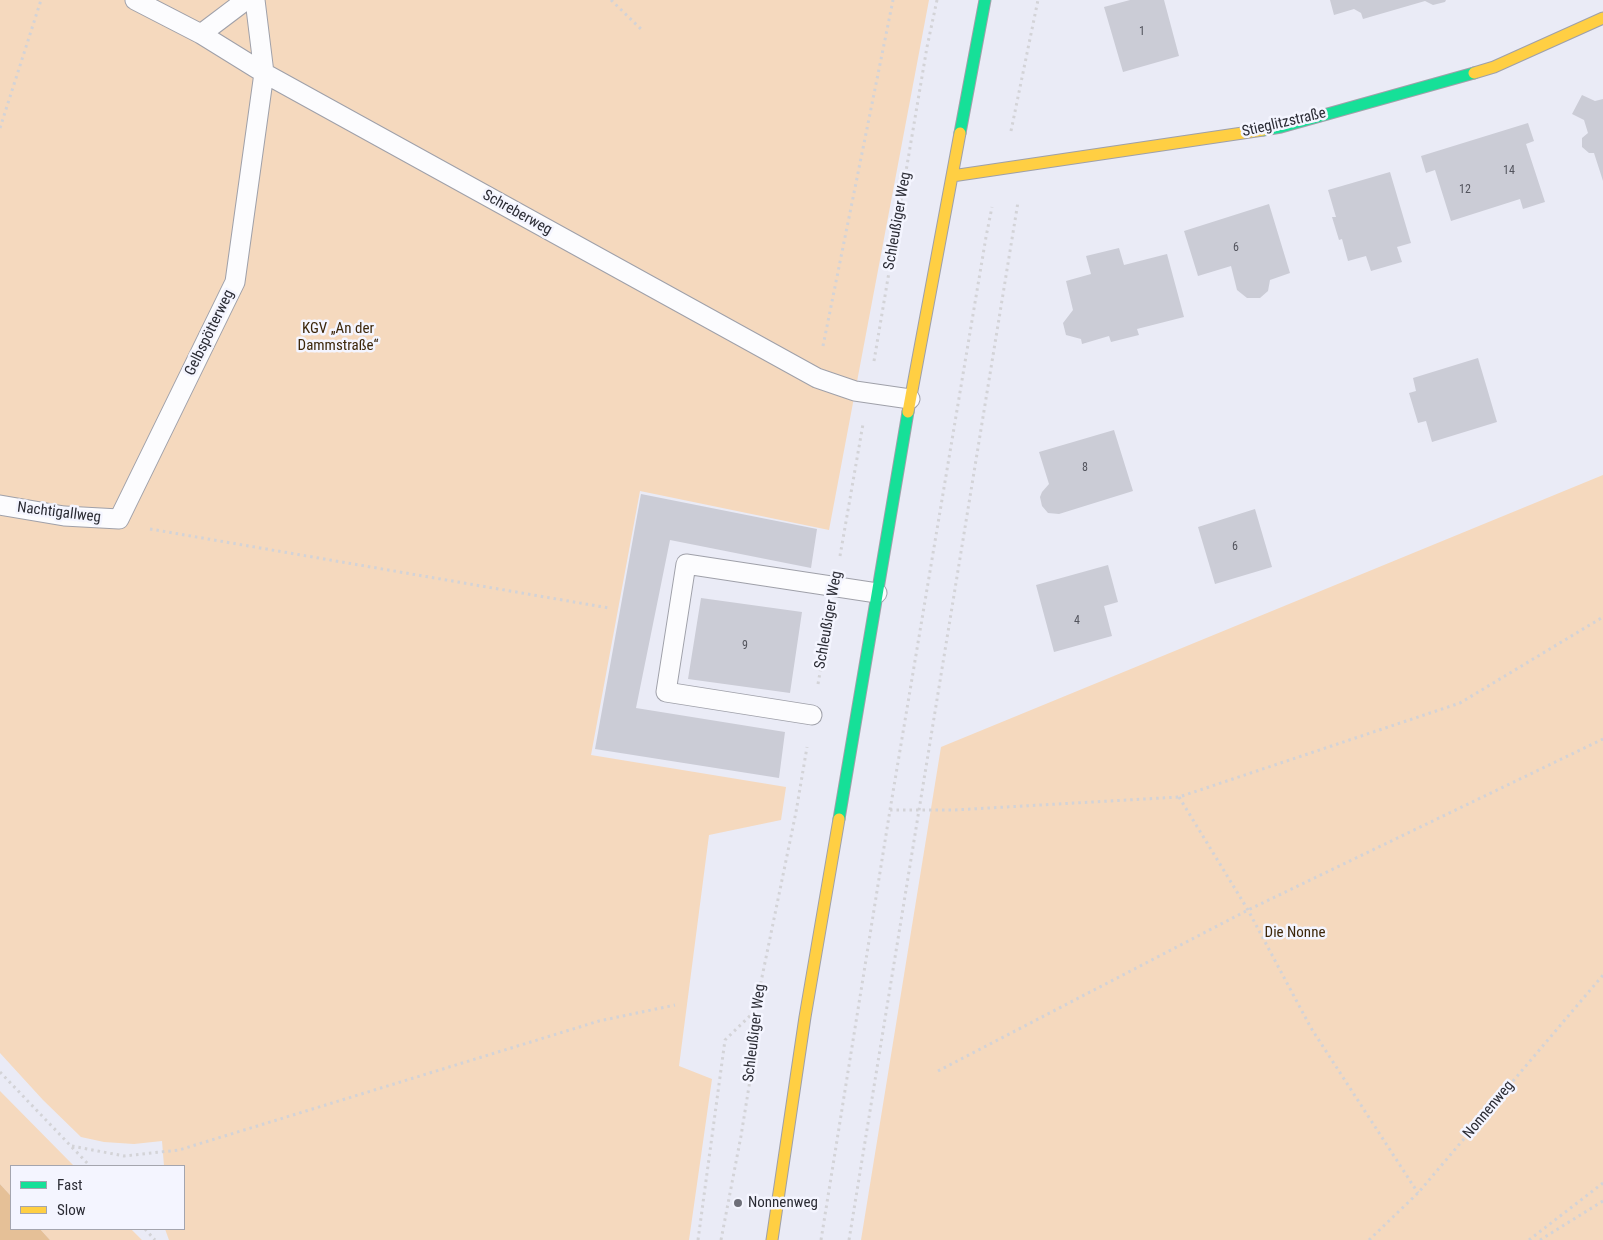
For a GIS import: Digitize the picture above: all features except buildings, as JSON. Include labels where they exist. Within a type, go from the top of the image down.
[{"type":"main road","points":[[772,1240],[805,1017],[910,399],[985,0]]},
{"type":"main road","name":"Stieglitzstraße","points":[[952,176],[1281,126],[1494,67],[1603,18]]},
{"type":"lane","name":"Schreberweg","points":[[135,0],[201,34],[264,74],[817,378],[855,390],[910,399]]},
{"type":"lane","points":[[201,34],[246,0]]},
{"type":"lane","name":"Gelbspötterweg","points":[[119,519],[236,282],[264,74],[255,0]]},
{"type":"lane","name":"Nachtigallweg","points":[[0,505],[64,516],[119,519]]},
{"type":"lane","points":[[812,715],[666,692],[686,564],[877,593]]},
{"type":"path","points":[[0,128],[41,0]]},
{"type":"path","points":[[611,0],[642,30]]},
{"type":"path","points":[[817,378],[893,0]]},
{"type":"path","name":"Schleußiger Weg","points":[[721,1240],[756,1043],[755,1011],[796,812],[927,47],[938,0]]},
{"type":"path","points":[[1010,131],[1038,0]]},
{"type":"path","points":[[850,1240],[918,810],[1024,166]]},
{"type":"path","points":[[821,1240],[890,810],[986,237]]},
{"type":"path","points":[[119,519],[149,528],[608,608]]},
{"type":"path","points":[[890,810],[954,810],[1179,797],[1460,703],[1603,617]]},
{"type":"path","points":[[938,1071],[1248,910],[1603,739]]},
{"type":"path","points":[[1179,797],[1248,910],[1311,1028],[1418,1193]]},
{"type":"path","name":"Nonnenweg","points":[[1370,1240],[1418,1193],[1603,974]]},
{"type":"path","points":[[72,1146],[124,1156],[179,1150],[599,1021],[675,1005]]},
{"type":"path","points":[[698,1240],[724,1040],[755,1011]]},
{"type":"path","points":[[0,1072],[33,1109],[89,1165]]},
{"type":"path","points":[[1529,1240],[1603,1183]]},
{"type":"path","points":[[1540,1240],[1603,1201]]},
{"type":"path","points":[[146,1230],[155,1240]]},
{"type":"green space","name":"KGV „An der Dammstraße“","points":[[0,0],[929,0],[829,530],[640,491],[591,755],[786,787],[781,820],[709,835],[679,1066],[712,1079],[689,1240],[169,1240],[165,1230],[185,1230],[185,1165],[164,1165],[162,1141],[134,1144],[104,1142],[81,1137],[43,1100],[0,1053]]},
{"type":"green space","name":"Die Nonne","points":[[1603,475],[1603,1240],[861,1240],[941,747]]},
{"type":"green space","points":[[0,1091],[73,1165],[10,1165],[10,1195],[0,1184]]},
{"type":"green space","points":[[41,1230],[132,1230],[142,1240],[50,1240]]},
{"type":"shaded area","points":[[0,1184],[10,1195],[10,1230],[41,1230],[50,1240],[0,1240]]},
{"type":"traffic: fast","points":[[960,133],[985,0]]},
{"type":"traffic: fast","points":[[1263,130],[1281,127],[1474,73]]},
{"type":"traffic: fast","points":[[839,819],[908,412]]},
{"type":"traffic: slow","points":[[1474,73],[1494,67],[1603,18]]},
{"type":"traffic: slow","points":[[952,176],[1263,130]]},
{"type":"traffic: slow","points":[[908,412],[960,133]]},
{"type":"traffic: slow","points":[[772,1240],[805,1017],[839,819]]},
{"type":"place","name":"Nonnenweg","points":[[738,1203]]}]
